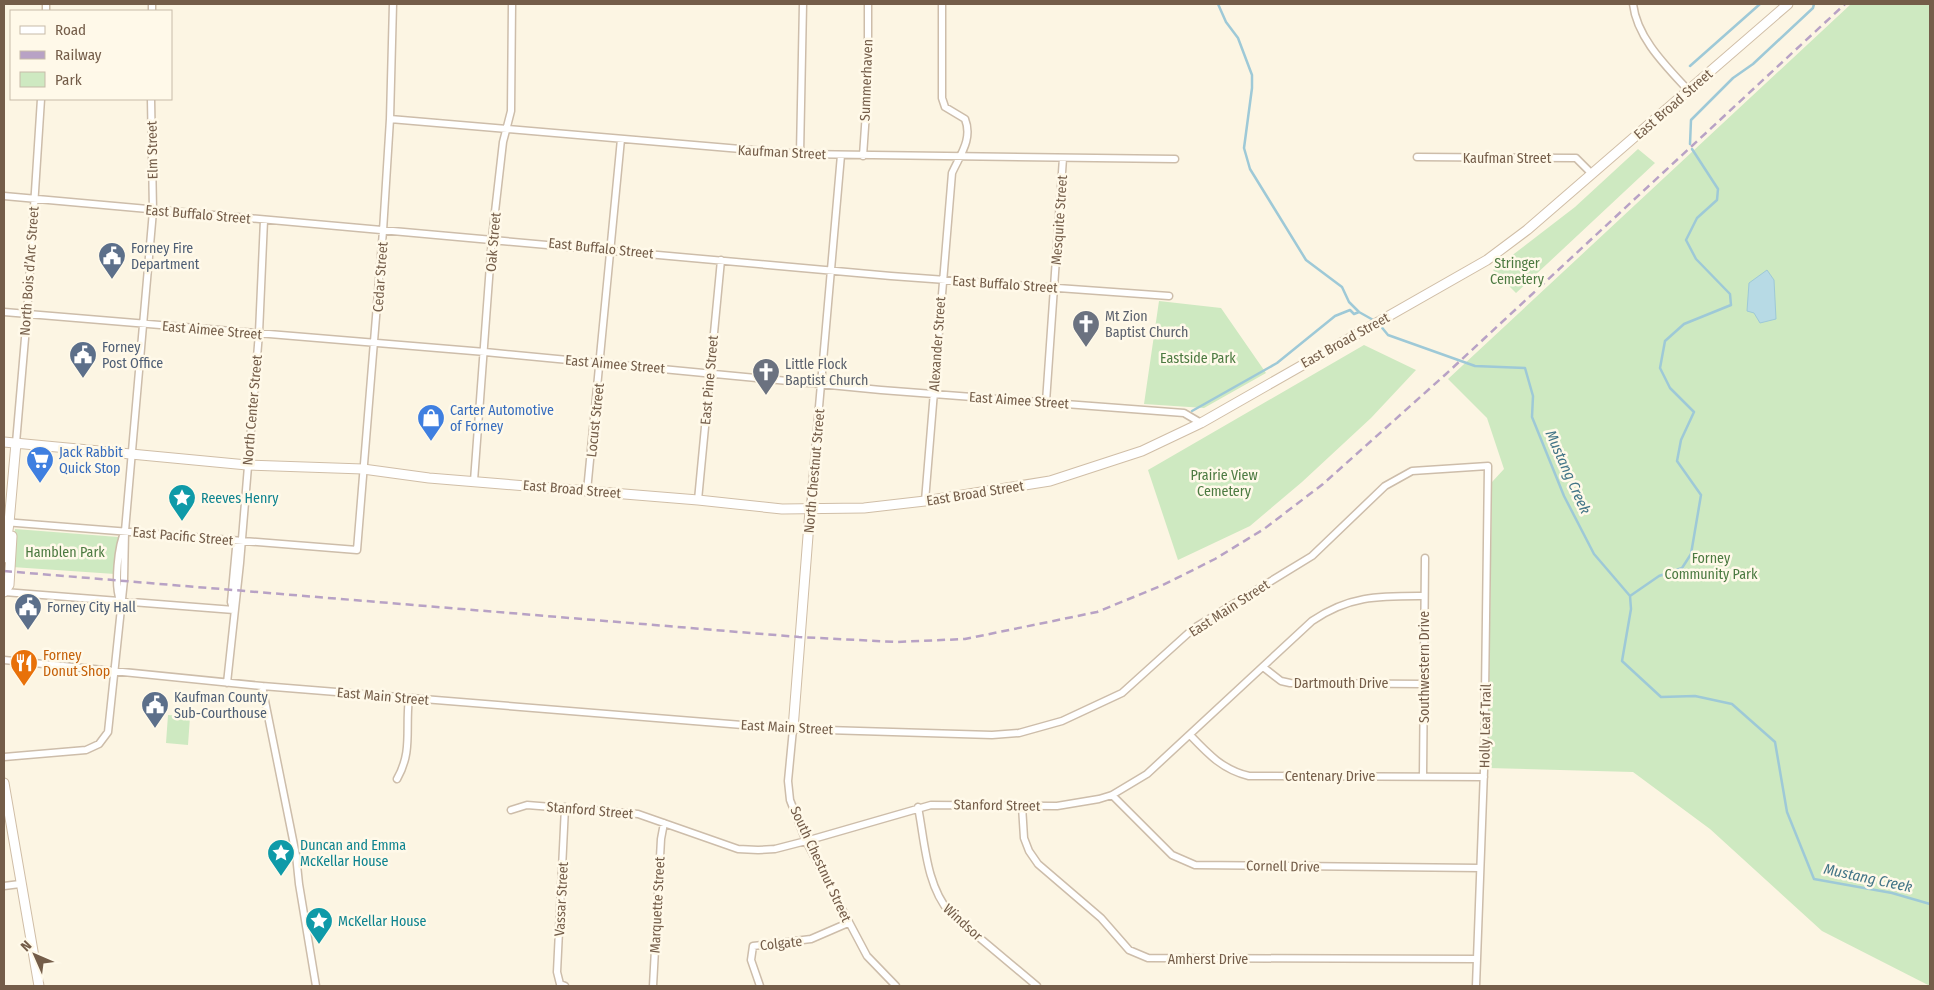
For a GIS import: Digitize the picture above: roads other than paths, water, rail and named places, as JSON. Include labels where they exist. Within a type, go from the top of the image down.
[{"type":"main road","name":"East Broad Street","points":[[4,442],[247,465],[363,469],[429,478],[810,510],[864,508],[925,502],[1050,481],[1142,451],[1201,423],[1487,260],[1527,230],[1788,4]]},
{"type":"main road","points":[[4,558],[16,443]]},
{"type":"main road","name":"North Chestnut Street","points":[[799,637],[810,510]]},
{"type":"main road","points":[[4,601],[4,591],[9,585],[12,530],[7,522]]},
{"type":"main road","name":"South Chestnut Street","points":[[794,729],[799,637]]},
{"type":"main road","points":[[4,783],[39,986]]},
{"type":"street","name":"Cedar Street","points":[[357,550],[383,231],[390,119],[393,4]]},
{"type":"street","name":"Oak Street","points":[[474,481],[492,238],[506,129],[511,111],[512,4]]},
{"type":"street","points":[[800,154],[802,4]]},
{"type":"street","name":"Summerhaven","points":[[862,156],[868,83],[868,4]]},
{"type":"street","name":"Alexander Street","points":[[925,502],[952,173],[966,147],[968,133],[965,119],[945,107],[942,98],[942,4]]},
{"type":"street","points":[[1633,4],[1634,12],[1653,51],[1688,90]]},
{"type":"street","name":"North Bois d’Arc Street","points":[[16,443],[27,315],[41,100]]},
{"type":"street","name":"Elm Street","points":[[4,756],[80,751],[92,748],[108,732],[124,571],[125,531],[153,211],[152,100]]},
{"type":"street","name":"Kaufman Street","points":[[390,119],[800,154],[959,158],[1175,158]]},
{"type":"street","name":"Locust Street","points":[[588,491],[601,363],[609,249],[621,139]]},
{"type":"street","name":"North Chestnut Street","points":[[810,510],[841,155]]},
{"type":"street","name":"Kaufman Street","points":[[1416,157],[1576,158],[1592,174]]},
{"type":"street","name":"Mesquite Street","points":[[1046,402],[1063,158]]},
{"type":"street","name":"East Buffalo Street","points":[[4,196],[34,197],[153,211],[383,231],[492,238],[942,280],[1168,296]]},
{"type":"street","name":"North Center Street","points":[[227,683],[234,610],[236,548],[241,540],[259,333],[264,220]]},
{"type":"street","name":"East Pine Street","points":[[698,500],[708,373],[721,260]]},
{"type":"street","name":"East Aimee Street","points":[[4,312],[485,352],[821,384],[1184,413],[1201,423]]},
{"type":"street","name":"East Main Street","points":[[4,660],[113,673],[227,683],[794,729],[992,735],[1019,733],[1062,721],[1122,693],[1194,628],[1312,556],[1385,486],[1412,471],[1488,466]]},
{"type":"street","name":"Holly Leaf Trail","points":[[1476,986],[1484,777],[1488,466]]},
{"type":"street","name":"East Pacific Street","points":[[7,522],[357,550]]},
{"type":"street","name":"Southwestern Drive","points":[[1423,776],[1425,558]]},
{"type":"street","points":[[4,591],[234,610]]},
{"type":"street","name":"Stanford Street","points":[[511,810],[527,805],[638,814],[738,849],[775,849],[918,807],[947,803],[1057,806],[1112,796],[1147,774],[1312,621],[1341,604],[1362,597],[1424,596]]},
{"type":"street","name":"Dartmouth Drive","points":[[1263,667],[1281,681],[1290,683],[1423,684]]},
{"type":"street","points":[[262,686],[296,854],[316,986]]},
{"type":"street","points":[[397,779],[403,769],[408,749],[406,719],[409,698]]},
{"type":"street","name":"South Chestnut Street","points":[[794,729],[788,781],[790,800],[806,841],[867,956],[896,986]]},
{"type":"street","name":"Centenary Drive","points":[[1190,735],[1226,768],[1249,776],[1484,777]]},
{"type":"street","name":"Cornell Drive","points":[[1112,796],[1172,855],[1195,865],[1480,868]]},
{"type":"street","name":"Amherst Drive","points":[[1022,806],[1024,838],[1028,851],[1038,864],[1101,918],[1129,950],[1137,956],[1156,958],[1476,959]]},
{"type":"street","name":"Vassar Street","points":[[565,807],[557,972],[560,984],[565,986]]},
{"type":"street","name":"Windsor","points":[[918,807],[932,880],[941,902],[1037,986]]},
{"type":"street","name":"Marquette Street","points":[[653,986],[661,839],[664,823]]},
{"type":"street","points":[[4,886],[20,884]]},
{"type":"street","name":"Colgate","points":[[760,986],[751,960],[753,946],[811,940],[848,923]]},
{"type":"water","points":[[1767,270],[1774,280],[1776,319],[1760,323],[1754,313],[1747,311],[1749,283]]},
{"type":"waterway","name":"Mustang Creek","points":[[1218,4],[1226,22],[1238,38],[1252,75],[1244,148],[1250,169],[1306,260],[1342,287],[1349,302],[1359,312],[1375,321]]},
{"type":"waterway","points":[[1690,66],[1760,4]]},
{"type":"waterway","points":[[1690,144],[1691,120],[1733,78],[1753,64],[1813,8],[1814,4]]},
{"type":"waterway","points":[[1630,596],[1659,576],[1682,568],[1691,554],[1701,495],[1677,461],[1681,440],[1694,412],[1670,388],[1660,368],[1665,341],[1684,324],[1731,305],[1730,294],[1696,259],[1686,240],[1697,218],[1717,200],[1718,189],[1692,149]]},
{"type":"waterway","points":[[1192,411],[1277,363],[1335,316],[1350,310],[1354,314],[1359,312]]},
{"type":"waterway","name":"Mustang Creek","points":[[1379,324],[1388,335],[1475,366],[1525,368],[1533,396],[1532,417],[1564,496],[1594,554],[1630,596],[1631,609],[1622,661],[1661,697],[1695,696],[1732,704],[1775,742],[1787,812],[1814,879],[1892,893],[1930,904]]},
{"type":"railway","points":[[4,571],[799,637],[896,642],[965,639],[1097,612],[1163,585],[1215,559],[1264,529],[1323,484],[1446,374],[1845,4]]},
{"type":"place","name":"Forney Fire Department","points":[[112,280]]},
{"type":"place","name":"Mt Zion Baptist Church","points":[[1086,348]]},
{"type":"place","name":"Forney Post Office","points":[[83,379]]},
{"type":"place","name":"Little Flock Baptist Church","points":[[766,396]]},
{"type":"place","name":"Carter Automotive of Forney","points":[[431,442]]},
{"type":"place","name":"Jack Rabbit Quick Stop","points":[[40,484]]},
{"type":"place","name":"Reeves Henry","points":[[182,522]]},
{"type":"place","name":"Forney City Hall","points":[[28,631]]},
{"type":"place","name":"Forney Donut Shop","points":[[24,687]]},
{"type":"place","name":"Kaufman County Sub-Courthouse","points":[[155,729]]},
{"type":"place","name":"Duncan and Emma McKellar House","points":[[281,877]]},
{"type":"place","name":"McKellar House","points":[[319,945]]},
{"type":"park label","name":"Stringer Cemetery","points":[[1517,272]]},
{"type":"park label","name":"Eastside Park","points":[[1198,358]]},
{"type":"park label","name":"Prairie View Cemetery","points":[[1224,484]]},
{"type":"park label","name":"Hamblen Park","points":[[65,552]]},
{"type":"park label","name":"Forney Community Park","points":[[1711,566]]}]
